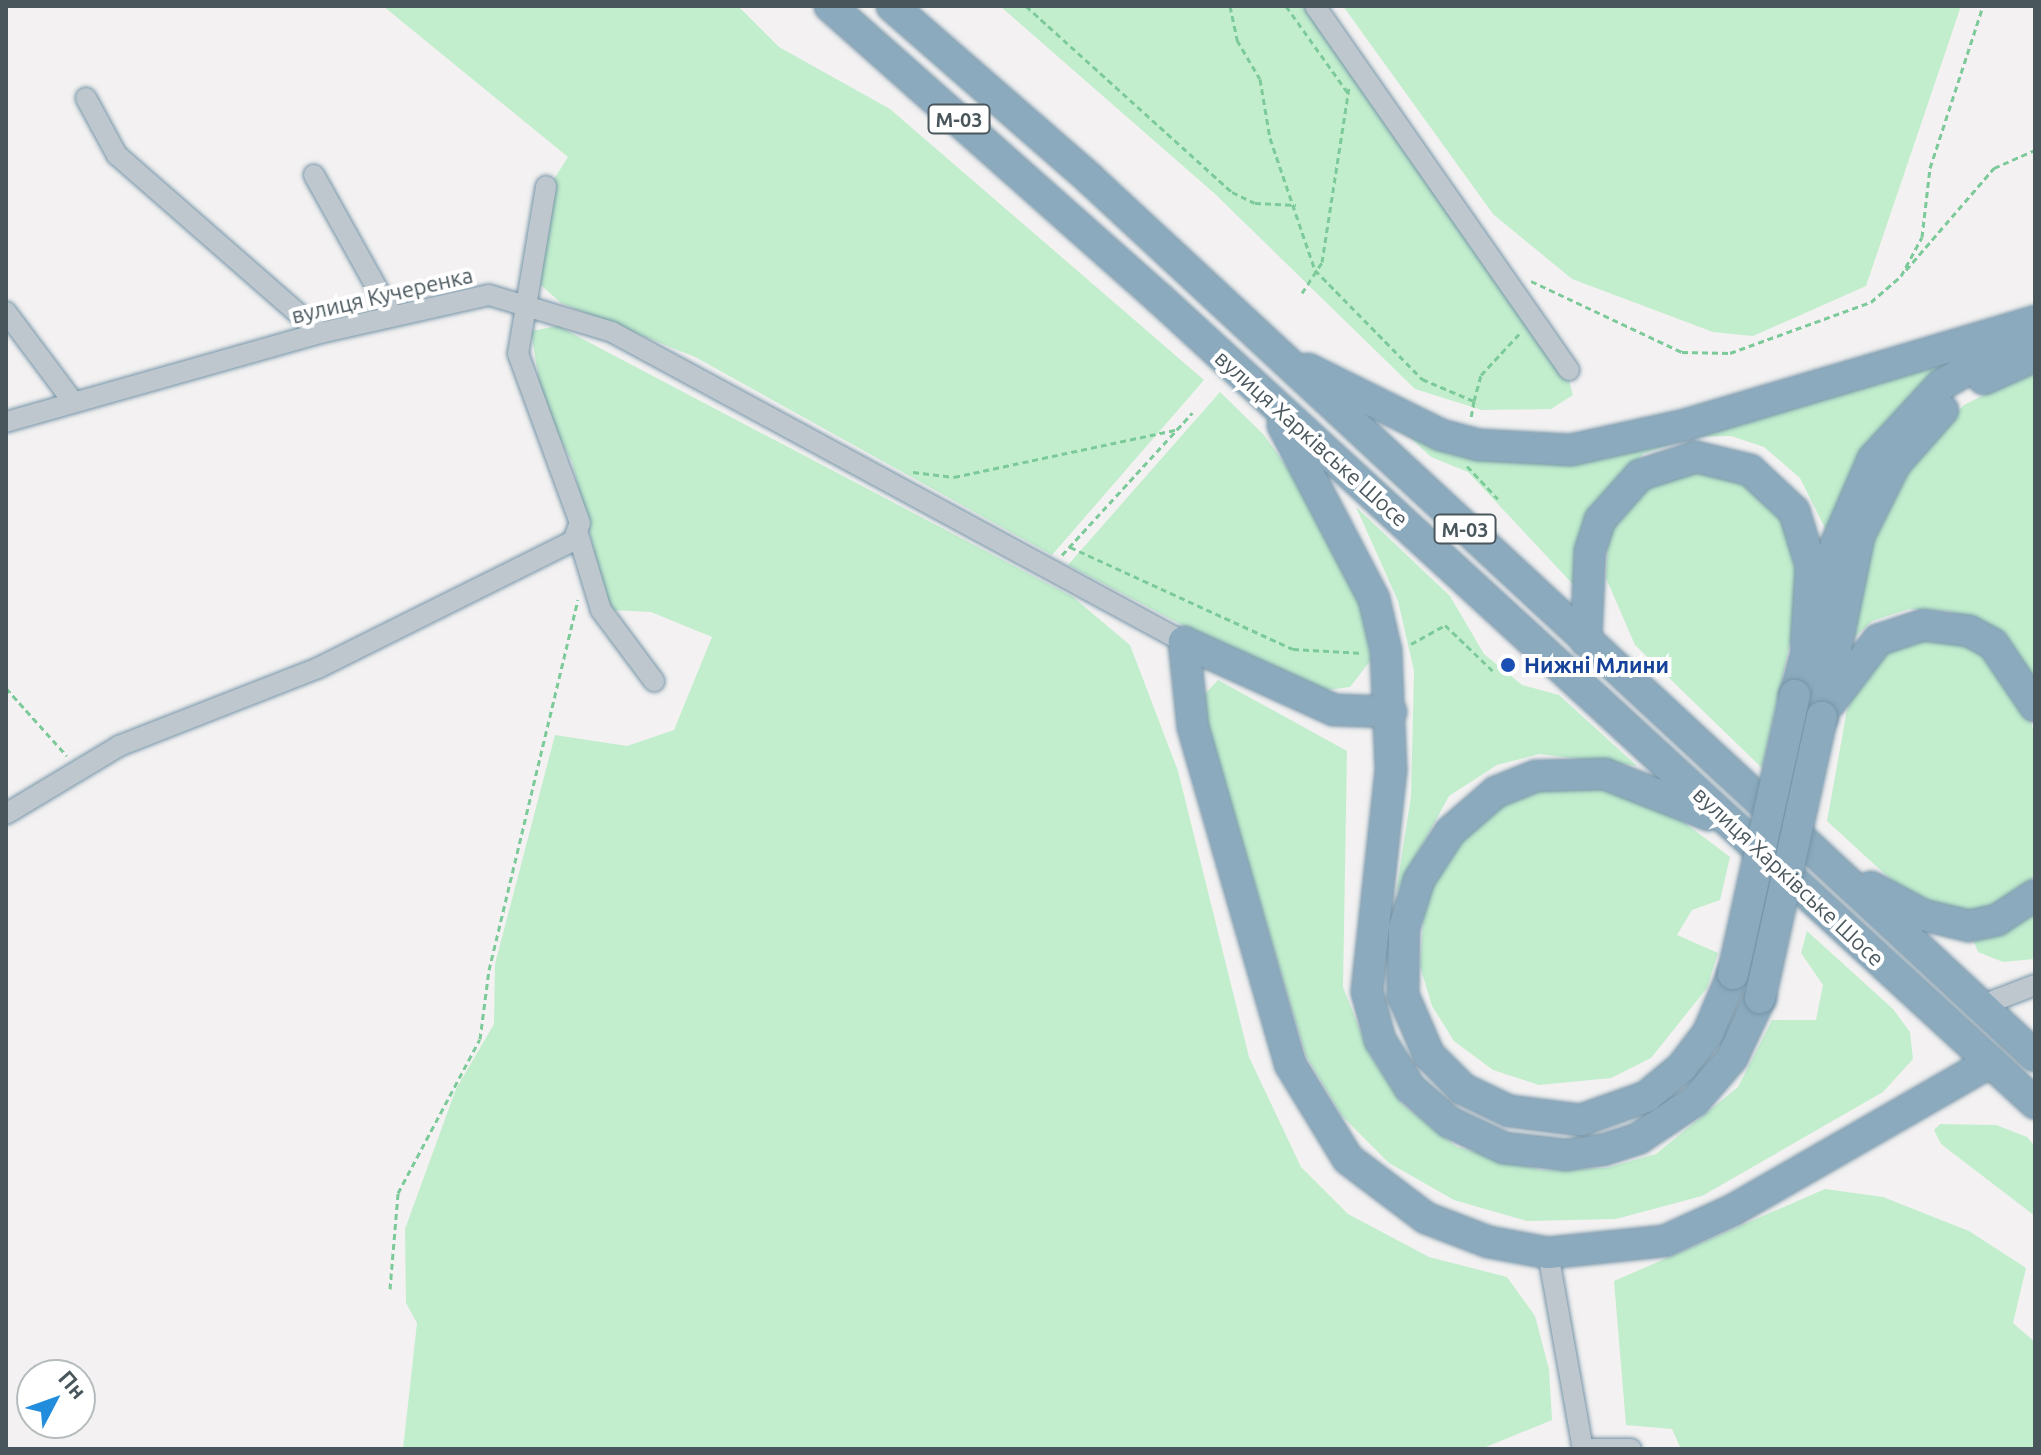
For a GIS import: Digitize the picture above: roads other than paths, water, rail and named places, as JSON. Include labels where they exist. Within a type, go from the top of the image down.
[{"type":"highway","name":"вулиця Харківське Шосе","points":[[830,6],[1266,396],[2035,1103]]},
{"type":"highway","name":"вулиця Харківське Шосе","points":[[892,6],[1186,269],[2035,1056]]},
{"type":"highway","points":[[1186,269],[1276,347],[1337,386],[1425,430],[1494,446],[1571,450],[1623,441],[2035,321]]},
{"type":"highway","points":[[1753,841],[1675,797],[1618,776],[1571,772],[1522,780],[1477,804],[1439,845],[1410,905],[1401,949],[1408,1014],[1437,1064],[1487,1102],[1560,1120],[1606,1115],[1665,1083],[1708,1033],[1733,974],[1806,645],[1842,525],[1884,444],[1959,372],[2035,333]]},
{"type":"highway","points":[[1266,396],[1323,491],[1374,599],[1391,712],[1367,992],[1394,1066],[1449,1122],[1528,1153],[1578,1153],[1639,1138],[1716,1080],[1760,998],[1822,717],[1853,556],[1887,476],[1959,397],[2035,356]]},
{"type":"highway","points":[[1586,641],[1590,551],[1600,520],[1640,475],[1696,457],[1750,470],[1794,511],[1811,566],[1806,645]]},
{"type":"highway","points":[[1822,717],[1865,651],[1891,633],[1923,625],[1969,631],[1993,644],[2035,706]]},
{"type":"highway","points":[[1184,642],[1334,710],[1391,712]]},
{"type":"highway","points":[[1184,642],[1193,727],[1249,931],[1290,1064],[1316,1116],[1348,1159],[1426,1218],[1489,1242],[1548,1253],[1637,1248],[1694,1229],[1990,1062]]},
{"type":"highway","points":[[1821,855],[1901,904],[1955,925],[1997,920],[2035,895]]},
{"type":"street","points":[[1315,6],[1569,370]]},
{"type":"street","points":[[86,98],[117,155],[320,333]]},
{"type":"street","points":[[314,175],[392,315]]},
{"type":"street","points":[[546,186],[524,304],[522,376],[577,514],[577,531],[591,586],[612,630],[654,681]]},
{"type":"street","name":"вулиця Кучеренка","points":[[6,422],[71,399],[469,296],[524,304],[612,332],[1184,642]]},
{"type":"street","points":[[6,312],[71,399]]},
{"type":"street","points":[[6,814],[119,746],[318,668],[559,554],[577,531]]},
{"type":"street","points":[[1980,1006],[2035,985]]},
{"type":"street","points":[[1548,1253],[1583,1449],[1631,1449]]},
{"type":"place","name":"Нижні Млини","points":[[1508,665]]}]
